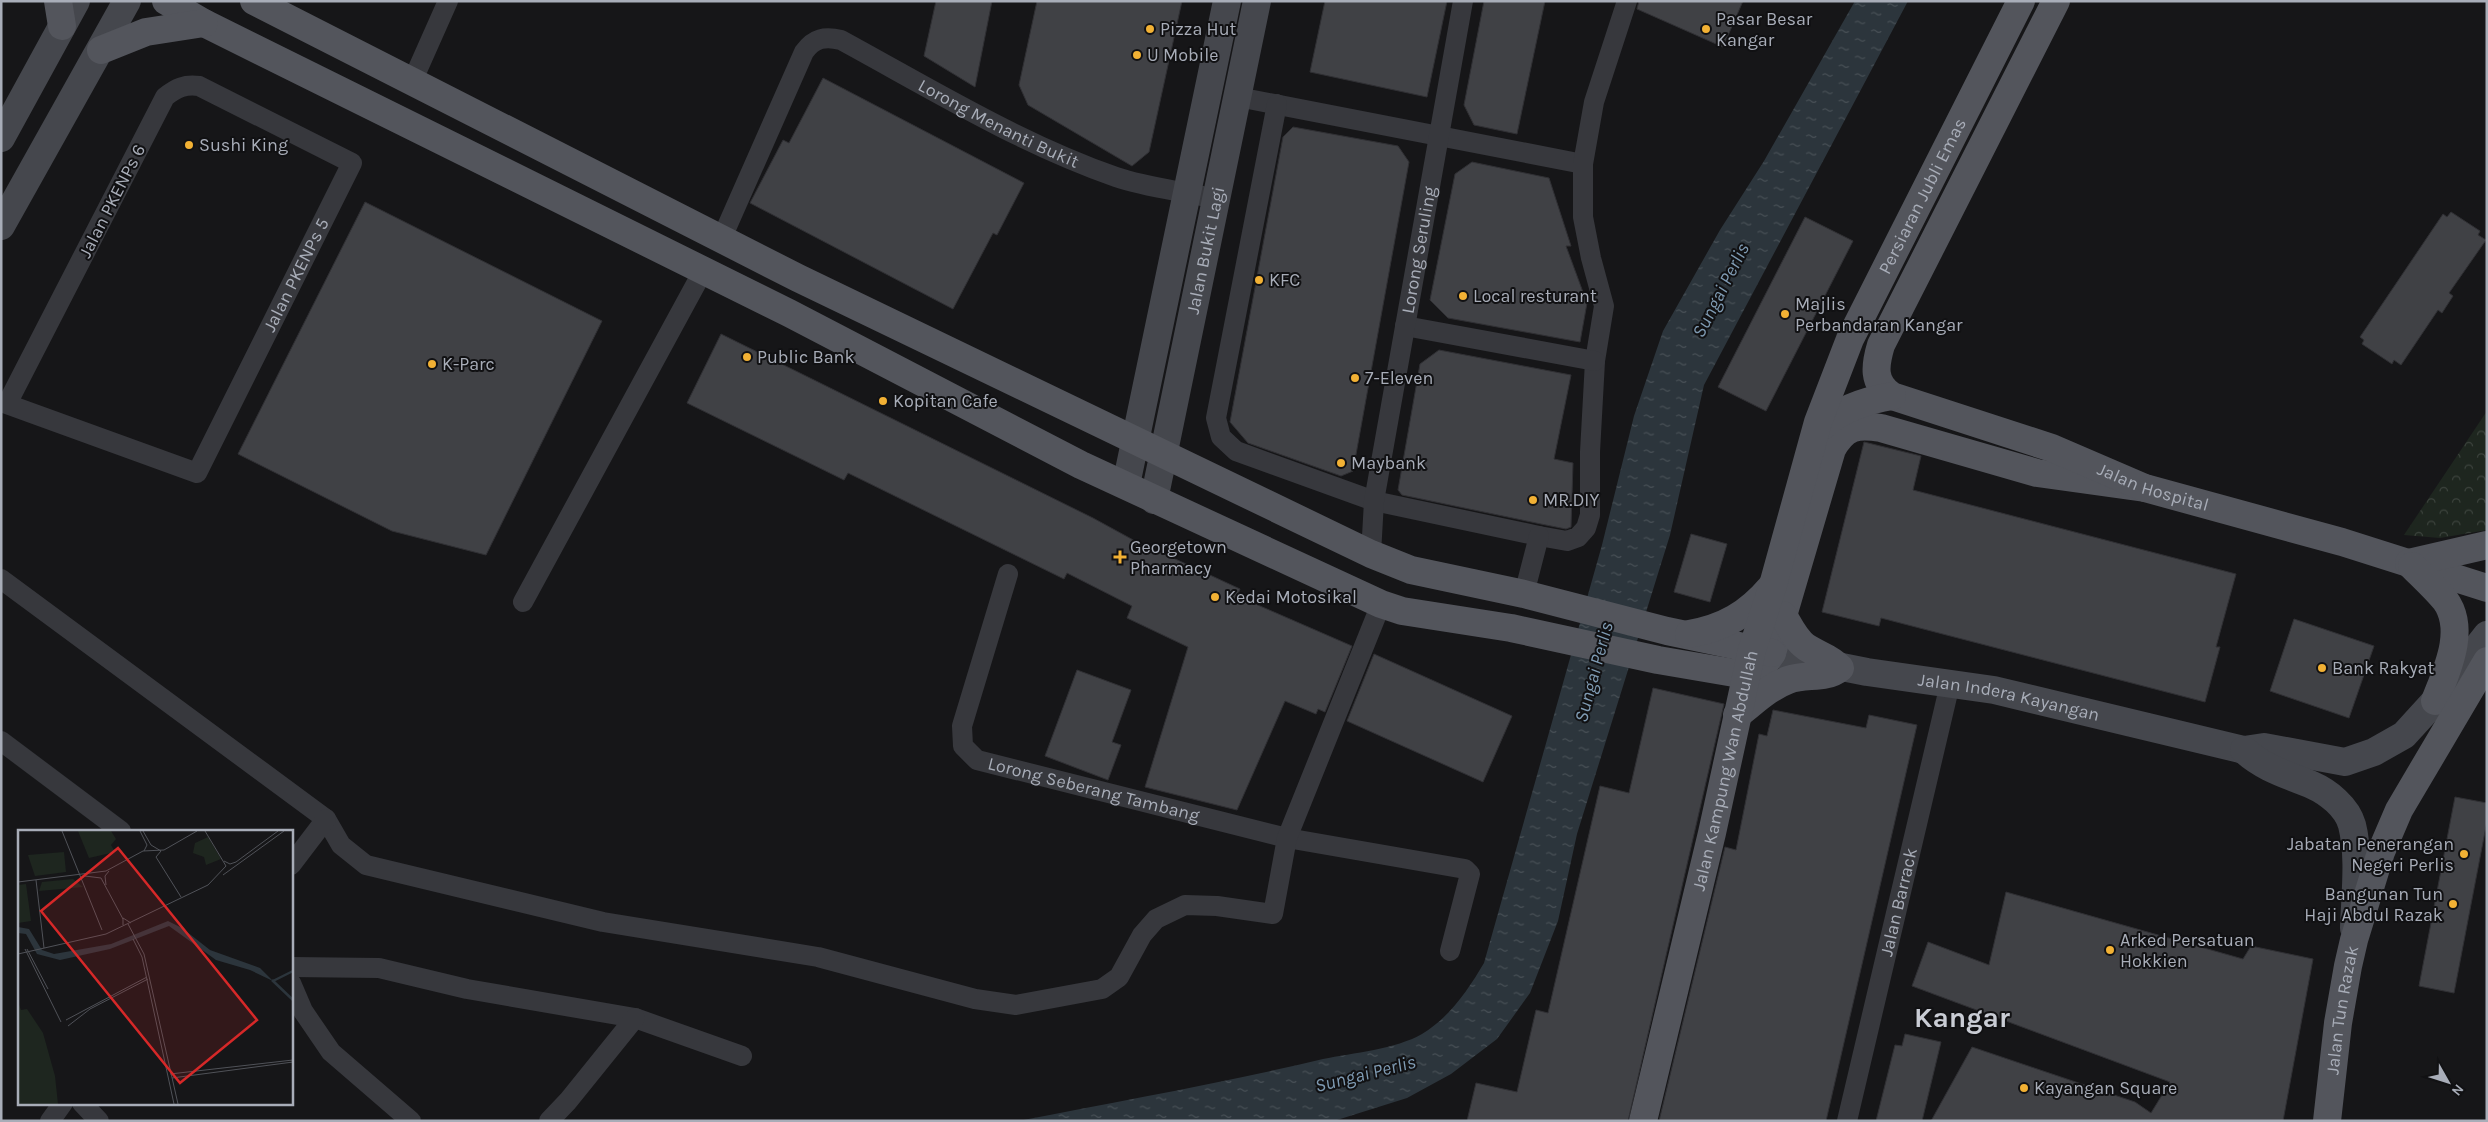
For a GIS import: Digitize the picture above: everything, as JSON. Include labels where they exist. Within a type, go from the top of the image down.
[{"type":"main road","points":[[166,1],[204,23],[420,128],[788,313],[1081,465],[1380,604],[1402,611],[1555,637],[1658,660],[1757,659]]},
{"type":"main road","points":[[254,1],[721,240],[1371,554],[1411,570],[1524,594],[1676,633],[1757,659]]},
{"type":"main road","name":"Persiaran Jubli Emas","points":[[1815,430],[1850,339],[2021,1]]},
{"type":"main road","name":"Persiaran Jubli Emas","points":[[1892,396],[1880,386],[1876,370],[1877,358],[1887,333],[2056,1]]},
{"type":"main road","points":[[100,50],[146,32],[204,23]]},
{"type":"main road","points":[[1895,248],[1924,260]]},
{"type":"main road","points":[[1837,372],[1849,397],[1881,428]]},
{"type":"main road","points":[[1815,430],[1857,406],[1876,398],[1892,396]]},
{"type":"main road","name":"Jalan Hospital","points":[[1892,396],[2052,448],[2145,488],[2409,563],[2487,588]]},
{"type":"main road","points":[[1757,659],[1783,615],[1832,449],[1843,435],[1855,427],[1862,425],[1881,428],[2037,473],[2145,488]]},
{"type":"main road","name":"Jalan Kampung Wan Abdullah","points":[[1643,1121],[1712,833],[1737,715],[1757,659],[1773,585],[1815,430]]},
{"type":"main road","points":[[2409,563],[2487,545]]},
{"type":"main road","points":[[2409,563],[2446,602],[2455,630],[2452,656],[2435,701]]},
{"type":"main road","points":[[1676,633],[1711,630],[1735,620],[1756,605],[1773,585]]},
{"type":"main road","points":[[1737,715],[1780,684],[1803,676],[1832,674],[1840,668],[1828,657],[1806,646],[1794,635],[1783,615]]},
{"type":"main road","name":"Jalan Tun Razak","points":[[2327,1121],[2338,1023],[2354,940],[2381,852],[2399,810],[2487,661]]},
{"type":"main road","points":[[2466,698],[2487,679]]},
{"type":"street","points":[[1,138],[60,14],[76,1]]},
{"type":"street","points":[[1,226],[127,1]]},
{"type":"street","points":[[412,82],[448,1]]},
{"type":"street","name":"Jalan Bukit Lagi","points":[[1126,485],[1227,1]]},
{"type":"street","name":"Jalan Bukit Lagi","points":[[1154,500],[1257,1]]},
{"type":"street","name":"Lorong Seruling","points":[[1371,554],[1374,501],[1463,1]]},
{"type":"street","points":[[1277,104],[1216,418],[1221,437],[1236,451],[1374,501],[1567,541],[1578,538],[1586,528],[1590,515],[1590,452],[1595,361],[1604,317],[1604,306],[1591,258],[1583,217],[1583,164],[1594,102],[1627,1]]},
{"type":"street","name":"Lorong Menanti Bukit","points":[[721,240],[804,52],[810,44],[818,39],[830,37],[841,40],[982,118],[1071,160],[1119,178],[1216,199]]},
{"type":"street","name":"Jalan PKENPs 6","points":[[4,403],[165,97],[181,86],[199,86],[266,118]]},
{"type":"street","points":[[1238,97],[1583,164]]},
{"type":"street","name":"Jalan PKENPs 5","points":[[4,403],[197,474],[352,163],[266,118]]},
{"type":"street","points":[[523,602],[703,271]]},
{"type":"street","points":[[1405,326],[1595,361]]},
{"type":"street","points":[[1524,594],[1540,536]]},
{"type":"street","name":"Lorong Seberang Tambang","points":[[1008,574],[962,726],[963,746],[977,760],[1287,838],[1465,868],[1470,874],[1450,951]]},
{"type":"street","points":[[1,579],[326,818],[341,846],[366,865],[603,922],[818,957],[975,999],[1016,1005],[1102,989],[1119,977],[1142,935],[1156,919],[1185,905],[1217,906],[1273,914],[1287,838],[1380,604]]},
{"type":"street","points":[[2244,750],[2264,747],[2345,762],[2374,752],[2404,735],[2435,701],[2487,635]]},
{"type":"street","name":"Jalan Indera Kayangan","points":[[1757,659],[1840,668],[1994,690],[2244,750]]},
{"type":"street","name":"Jalan Barrack","points":[[1847,1121],[1950,684]]},
{"type":"street","points":[[1,741],[120,830]]},
{"type":"street","points":[[2244,750],[2256,761],[2324,791],[2339,804],[2352,823],[2355,862],[2354,940]]},
{"type":"street","points":[[292,864],[326,818]]},
{"type":"street","points":[[292,967],[379,968],[467,989],[635,1018],[742,1056]]},
{"type":"street","points":[[292,985],[304,1010],[331,1052],[411,1121]]},
{"type":"street","points":[[549,1121],[568,1101],[635,1018]]},
{"type":"street","points":[[50,1121],[62,1104]]},
{"type":"street","points":[[83,1104],[99,1121]]},
{"type":"green space","points":[[2487,411],[2487,530],[2440,538],[2404,535]]},
{"type":"water","name":"Sungai Perlis","points":[[1855,1],[1908,1],[1704,385],[1670,535],[1577,834],[1558,921],[1530,993],[1497,1039],[1451,1074],[1407,1098],[1337,1120],[1018,1121],[1209,1084],[1400,1043],[1422,1034],[1432,1027],[1450,1011],[1465,993],[1484,963],[1602,545],[1634,416],[1663,331],[1720,230],[1764,161]]},
{"type":"building","points":[[936,1],[992,1],[975,87],[924,56]]},
{"type":"building","points":[[1037,1],[1182,1],[1149,152],[1132,166],[1028,105],[1019,85]]},
{"type":"building","points":[[1325,1],[1447,1],[1427,97],[1310,72]]},
{"type":"building","points":[[1484,1],[1545,1],[1517,134],[1474,125],[1464,105]]},
{"type":"building","name":"Pasar Besar Kangar","points":[[1639,1],[1743,1],[1723,47],[1637,9]]},
{"type":"building","points":[[823,78],[1024,183],[997,235],[993,233],[953,309],[750,203],[783,140],[789,143]]},
{"type":"building","points":[[1293,127],[1398,146],[1409,162],[1353,471],[1341,476],[1248,443],[1230,422],[1283,137]]},
{"type":"building","points":[[1472,162],[1549,178],[1571,246],[1566,246],[1587,303],[1580,342],[1448,318],[1430,300],[1455,174]]},
{"type":"building","name":"K-Parc","points":[[365,202],[602,321],[486,555],[392,531],[238,454]]},
{"type":"building","points":[[2451,212],[2480,231],[2478,235],[2486,240],[2449,293],[2453,296],[2442,313],[2438,310],[2401,365],[2394,360],[2392,364],[2362,344],[2364,340],[2360,337],[2443,214],[2447,217]]},
{"type":"building","name":"Majlis Perbandaran Kangar","points":[[1805,217],[1853,241],[1766,411],[1718,387]]},
{"type":"building","points":[[721,334],[1093,518],[1157,553],[1158,551],[1240,589],[1237,596],[1352,646],[1325,712],[1318,709],[1316,714],[1285,701],[1237,810],[1145,787],[1188,647],[1127,618],[1132,606],[1067,573],[1064,579],[848,473],[844,480],[687,403]]},
{"type":"building","points":[[1439,350],[1571,375],[1554,459],[1573,463],[1571,527],[1566,529],[1402,495],[1398,490],[1420,364]]},
{"type":"building","points":[[1864,442],[1921,456],[1913,490],[2236,574],[2216,647],[2220,647],[2205,702],[1881,618],[1879,626],[1822,612]]},
{"type":"building","points":[[1691,534],[1727,544],[1710,602],[1674,592]]},
{"type":"building","name":"Bank Rakyat","points":[[2294,619],[2374,646],[2349,718],[2270,691]]},
{"type":"building","points":[[1374,654],[1512,716],[1483,782],[1347,721]]},
{"type":"building","points":[[1077,670],[1131,690],[1112,742],[1121,745],[1108,780],[1045,756]]},
{"type":"building","points":[[1653,688],[1724,704],[1628,1121],[1467,1121],[1476,1083],[1517,1092],[1536,1010],[1548,1013],[1600,786],[1629,793]]},
{"type":"building","points":[[1773,710],[1866,728],[1869,715],[1917,725],[1826,1121],[1659,1121],[1725,847],[1736,850],[1759,734],[1767,736]]},
{"type":"building","name":"Bangunan Tun Haji Abdul Razak","points":[[2455,797],[2487,803],[2487,821],[2454,993],[2419,986]]},
{"type":"building","points":[[2006,892],[2243,959],[2251,946],[2313,959],[2283,1121],[1931,1121],[1972,1047],[2135,1102],[2151,1113],[2170,1082],[1912,986],[1928,942],[1989,965]]},
{"type":"building","points":[[1905,1034],[1941,1042],[1922,1121],[1876,1121],[1895,1045],[1902,1046]]},
{"type":"place","name":"Pizza Hut","points":[[1150,29]]},
{"type":"place","name":"Pasar Besar Kangar","points":[[1706,29]]},
{"type":"place","name":"U Mobile","points":[[1137,55]]},
{"type":"place","name":"Sushi King","points":[[189,145]]},
{"type":"place","name":"KFC","points":[[1259,280]]},
{"type":"place","name":"Local resturant","points":[[1463,296]]},
{"type":"place","name":"Majlis Perbandaran Kangar","points":[[1785,314]]},
{"type":"place","name":"Public Bank","points":[[747,357]]},
{"type":"place","name":"K-Parc","points":[[432,364]]},
{"type":"place","name":"7-Eleven","points":[[1355,378]]},
{"type":"place","name":"Kopitan Cafe","points":[[883,401]]},
{"type":"place","name":"Maybank","points":[[1341,463]]},
{"type":"place","name":"MR.DIY","points":[[1533,500]]},
{"type":"place","name":"Georgetown Pharmacy","points":[[1120,557]]},
{"type":"place","name":"Kedai Motosikal","points":[[1215,597]]},
{"type":"place","name":"Bank Rakyat","points":[[2322,668]]},
{"type":"place","name":"Jabatan Penerangan Negeri Perlis","points":[[2464,854]]},
{"type":"place","name":"Bangunan Tun Haji Abdul Razak","points":[[2453,904]]},
{"type":"place","name":"Arked Persatuan Hokkien","points":[[2110,950]]},
{"type":"place","name":"Kayangan Square","points":[[2024,1088]]},
{"type":"district","name":"Kangar","points":[[1962,1017]]}]
